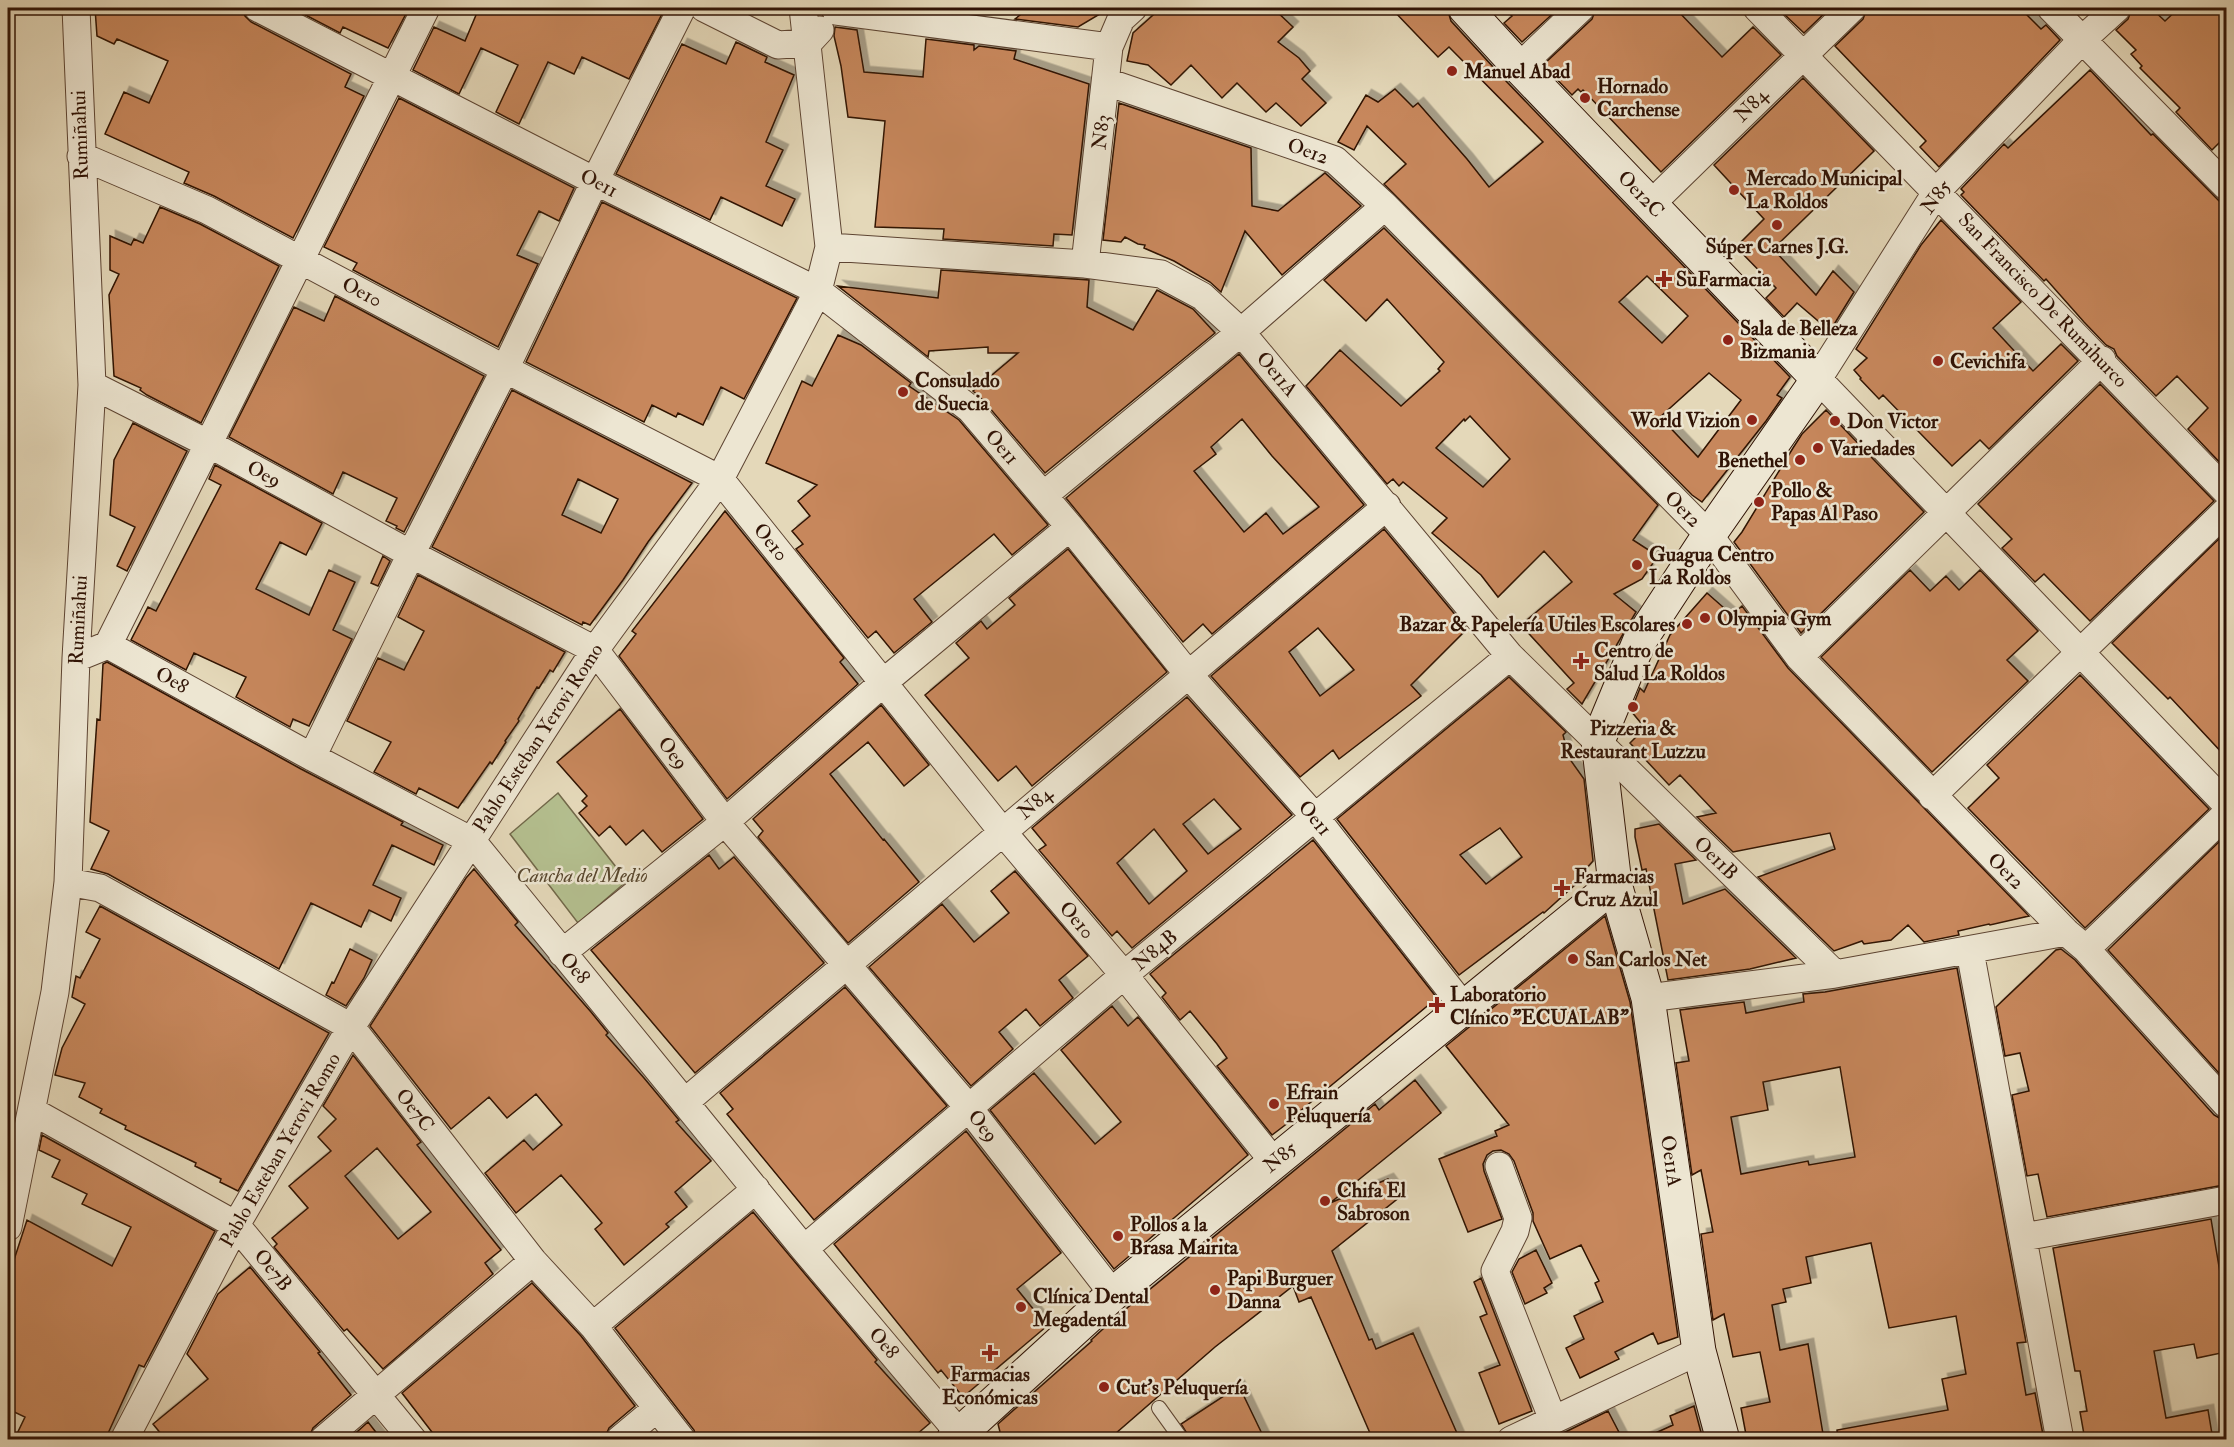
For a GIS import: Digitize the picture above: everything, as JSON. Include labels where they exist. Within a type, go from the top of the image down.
[{"type":"main road","name":"Oe12C","points":[[1465,8],[1818,379]]},
{"type":"main road","points":[[1598,741],[1639,642],[1709,535],[1818,379]]},
{"type":"main road","name":"Oe11A","points":[[1598,741],[1615,884],[1648,998],[1699,1351],[1723,1440]]},
{"type":"main road","name":"N85","points":[[960,1437],[1113,1294],[1615,884]]},
{"type":"street","name":"Rumiñahui","points":[[8,1227],[55,992],[68,882],[76,658],[92,385],[76,8]]},
{"type":"street","name":"Oe11","points":[[258,8],[595,182],[818,291],[970,410],[1044,495],[1188,674],[1315,817],[1463,1006]]},
{"type":"street","points":[[76,658],[108,645],[426,8]]},
{"type":"street","points":[[312,757],[682,8]]},
{"type":"street","points":[[704,8],[777,45],[808,43],[838,9],[1109,47]]},
{"type":"street","name":"Pablo Esteban Yerovi Romo","points":[[129,1437],[236,1225],[351,1027],[595,650],[720,478],[818,291],[829,247],[803,8]]},
{"type":"street","name":"N83","points":[[1085,264],[1107,82],[1109,47],[1121,19],[1133,8]]},
{"type":"street","points":[[1520,68],[1581,8]]},
{"type":"street","name":"San Francisco De Rumihurco","points":[[1757,8],[2102,360],[2226,491]]},
{"type":"street","name":"N84","points":[[1651,204],[1802,54],[1852,8]]},
{"type":"street","points":[[2051,8],[2226,186]]},
{"type":"street","name":"N85","points":[[1818,379],[1937,191],[2117,8]]},
{"type":"street","name":"Oe12","points":[[1107,82],[1335,160],[1385,206],[1709,535],[1799,657],[1932,796],[2076,941],[2226,1104]]},
{"type":"street","name":"Oe10","points":[[81,156],[207,210],[505,369],[720,478],[1002,831],[1124,975],[1274,1162]]},
{"type":"street","points":[[1044,495],[1241,332],[1385,206]]},
{"type":"street","name":"Oe11A","points":[[829,247],[1085,264],[1161,274],[1202,296],[1241,332],[1510,656],[1598,741]]},
{"type":"street","points":[[1799,657],[2102,360]]},
{"type":"street","points":[[1818,379],[2079,654],[2226,804]]},
{"type":"street","name":"Oe9","points":[[92,385],[209,444],[411,554],[595,650],[725,822],[969,1107],[1113,1294]]},
{"type":"street","name":"N84","points":[[685,1101],[1387,506]]},
{"type":"street","points":[[1932,796],[2226,511]]},
{"type":"street","points":[[562,953],[725,822],[884,682],[1070,527]]},
{"type":"street","name":"Oe8","points":[[108,645],[312,757],[472,841],[960,1437]]},
{"type":"street","name":"N84B","points":[[804,1249],[1124,975],[1510,656]]},
{"type":"street","name":"Oe11B","points":[[1598,741],[1834,974]]},
{"type":"street","points":[[1648,998],[1834,974],[1970,951],[2076,941],[2226,814]]},
{"type":"street","name":"Oe7C","points":[[68,882],[100,888],[351,1027],[533,1261],[593,1326],[682,1440]]},
{"type":"street","points":[[1970,951],[2060,1440]]},
{"type":"street","name":"Oe7B","points":[[32,1111],[236,1225],[412,1440]]},
{"type":"street","points":[[1499,1166],[1518,1218],[1515,1231],[1495,1271],[1553,1420]]},
{"type":"street","points":[[593,1326],[756,1189]]},
{"type":"street","points":[[2024,1237],[2226,1200]]},
{"type":"street","points":[[323,1440],[533,1261]]},
{"type":"street","points":[[1511,1440],[1699,1351]]},
{"type":"street","points":[[620,1440],[656,1409]]},
{"type":"lane","points":[[1159,1408],[1182,1440]]},
{"type":"green space","name":"Cancha del Medio","points":[[558,793],[627,881],[578,923],[510,834]]},
{"type":"building","points":[[95,8],[242,8],[245,16],[251,22],[351,74],[345,87],[364,96],[293,238],[214,196],[184,183],[189,172],[105,134],[124,92],[149,103],[168,61],[117,39],[114,44],[97,36]]},
{"type":"building","points":[[292,8],[409,8],[388,48],[343,27],[340,33]]},
{"type":"building","points":[[479,8],[665,8],[629,79],[582,57],[574,74],[548,62],[519,124],[496,112],[518,65],[481,48],[459,94],[413,70],[434,27],[465,41]]},
{"type":"building","points":[[1029,8],[1110,8],[1078,27],[1015,19]]},
{"type":"building","points":[[1161,8],[1273,8],[1293,27],[1278,42],[1299,58],[1310,71],[1302,79],[1326,103],[1301,126],[1276,103],[1266,112],[1237,83],[1222,98],[1191,65],[1171,85],[1148,65],[1127,61],[1133,33]]},
{"type":"building","points":[[1391,8],[1447,8],[1451,21],[1505,80],[1790,377],[1777,395],[1782,398],[1766,421],[1702,502],[1692,495],[1384,184],[1406,164],[1367,126],[1354,150],[1338,142],[1366,95],[1378,102],[1395,89],[1413,107],[1418,103],[1489,187],[1543,142],[1449,47],[1438,57]],"holes":[[[1647,276],[1688,316],[1662,343],[1619,302]],[[1709,373],[1741,400],[1698,457],[1660,417]]]},
{"type":"building","points":[[1503,8],[1559,8],[1522,42],[1504,23],[1512,16]]},
{"type":"building","points":[[1596,8],[1675,8],[1722,57],[1753,27],[1781,55],[1661,172],[1583,90],[1581,92],[1578,89],[1572,95],[1543,65],[1592,19]]},
{"type":"building","points":[[1793,8],[1830,8],[1804,33],[1785,15]]},
{"type":"building","points":[[1867,8],[2020,8],[2041,29],[2046,25],[2060,40],[1939,167],[1920,147],[1926,141],[1835,46],[1863,19]]},
{"type":"building","points":[[2132,8],[2151,8],[2165,21],[2179,8],[2226,8],[2226,136],[2212,150],[2176,112],[2180,108],[2140,68],[2142,66],[2131,54],[2136,50],[2116,30],[2128,19]]},
{"type":"building","points":[[835,27],[857,30],[864,72],[923,77],[926,39],[974,45],[974,50],[979,46],[1016,51],[1014,59],[1089,84],[1072,235],[1054,234],[1053,246],[943,239],[944,229],[875,227],[885,121],[848,117],[834,36]]},
{"type":"building","points":[[736,42],[767,57],[765,62],[794,75],[766,142],[783,150],[766,186],[795,199],[782,226],[721,197],[710,220],[616,174],[682,44],[726,64]]},
{"type":"building","points":[[2090,70],[2151,135],[2153,134],[2226,208],[2226,469],[2188,429],[2208,408],[2177,376],[2156,396],[2117,356],[2114,349],[2106,345],[2046,279],[2044,281],[1961,195],[1964,192],[1961,189],[2004,144],[2008,148]]},
{"type":"building","points":[[1803,78],[1874,151],[1773,249],[1816,295],[1833,271],[1854,292],[1830,331],[1797,303],[1784,317],[1766,298],[1776,288],[1736,247],[1764,219],[1714,165]]},
{"type":"building","points":[[399,98],[574,188],[559,221],[539,211],[517,255],[538,264],[498,347],[353,270],[357,263],[324,247]]},
{"type":"building","points":[[1119,103],[1251,148],[1252,206],[1278,211],[1325,173],[1361,206],[1282,275],[1245,231],[1221,292],[1210,282],[1174,261],[1144,248],[1145,245],[1125,237],[1121,242],[1103,240]]},
{"type":"building","points":[[602,202],[797,298],[744,399],[721,387],[703,425],[678,413],[676,417],[652,405],[644,422],[526,362]]},
{"type":"building","points":[[160,207],[200,224],[279,266],[201,423],[147,395],[140,390],[141,388],[114,376],[109,295],[119,274],[110,270],[110,236],[131,245],[134,239],[143,243]]},
{"type":"building","points":[[1941,220],[2021,302],[1993,328],[2033,371],[2061,344],[2078,361],[1989,449],[1980,440],[1952,466],[1883,395],[1879,399],[1854,370],[1867,358],[1856,349],[1921,245]]},
{"type":"building","points":[[1384,228],[1658,505],[1633,540],[1658,556],[1642,579],[1614,594],[1636,612],[1582,704],[1567,689],[1574,683],[1521,625],[1572,582],[1544,551],[1498,597],[1481,575],[1432,533],[1447,518],[1403,482],[1399,486],[1393,479],[1387,484],[1306,386],[1340,350],[1401,406],[1440,371],[1438,369],[1444,362],[1387,299],[1366,321],[1324,280]],"holes":[[[1470,416],[1510,459],[1483,487],[1436,448],[1464,419],[1465,421]]]},
{"type":"building","points":[[941,270],[1089,280],[1087,307],[1133,330],[1157,290],[1193,309],[1215,333],[1045,473],[973,391],[1018,353],[988,353],[988,347],[929,351],[928,357],[838,286],[938,298]]},
{"type":"building","points":[[335,296],[484,376],[404,532],[386,521],[397,498],[343,472],[333,494],[229,437],[294,307],[324,321]]},
{"type":"building","points":[[838,335],[861,345],[911,383],[909,386],[959,420],[1048,525],[1012,555],[994,534],[914,599],[932,622],[894,653],[876,631],[868,638],[796,549],[803,544],[792,531],[810,516],[798,501],[817,485],[766,463],[802,381],[812,386]]},
{"type":"building","points":[[1239,354],[1364,505],[1212,634],[1203,624],[1183,642],[1066,498]],"holes":[[[1242,419],[1319,507],[1283,534],[1266,513],[1244,532],[1194,471],[1216,454],[1211,447]]]},
{"type":"building","points":[[2100,384],[2214,501],[2090,621],[2044,574],[2035,582],[2002,548],[2012,539],[1978,504]]},
{"type":"building","points":[[512,390],[692,483],[590,625],[583,622],[582,625],[432,547]],"holes":[[[578,479],[618,499],[601,533],[562,515]]]},
{"type":"building","points":[[1826,410],[1924,512],[1801,633],[1734,542],[1802,434]]},
{"type":"building","points":[[133,423],[187,451],[127,571],[117,566],[135,527],[110,515],[114,460]]},
{"type":"building","points":[[215,465],[322,523],[306,555],[280,542],[256,589],[309,615],[329,570],[355,582],[333,630],[352,639],[309,726],[293,719],[290,727],[236,697],[246,677],[194,653],[186,670],[131,640],[148,607],[156,611],[221,485],[209,479]]},
{"type":"building","points":[[725,511],[844,658],[840,662],[858,684],[727,799],[619,656],[636,634],[632,631]]},
{"type":"building","points":[[1384,529],[1467,629],[1411,685],[1421,696],[1339,759],[1333,750],[1300,777],[1211,676]],"holes":[[[1318,628],[1354,670],[1320,696],[1289,652]]]},
{"type":"building","points":[[2226,532],[2226,757],[2170,697],[2168,699],[2112,643]]},
{"type":"building","points":[[1068,549],[1167,672],[1032,786],[1016,766],[998,781],[925,695],[969,658],[956,643],[981,621],[987,629],[1015,605],[1009,598]]},
{"type":"building","points":[[383,556],[390,561],[378,586],[371,583]]},
{"type":"building","points":[[1910,570],[1930,591],[1946,576],[1959,590],[1980,570],[2038,631],[2007,660],[2028,681],[1932,772],[1821,657]]},
{"type":"building","points":[[418,575],[565,652],[553,672],[550,670],[539,688],[537,687],[492,764],[490,762],[458,808],[419,788],[416,794],[374,772],[391,742],[347,721],[378,658],[404,670],[424,631],[398,617]]},
{"type":"building","points":[[1707,593],[1732,615],[1742,606],[1788,668],[2029,916],[1958,931],[1959,935],[1924,942],[1908,925],[1891,940],[1864,944],[1862,941],[1834,951],[1758,877],[1835,849],[1830,833],[1733,852],[1697,817],[1716,813],[1680,775],[1669,785],[1630,743],[1645,728],[1631,711],[1640,688],[1644,692],[1670,635]]},
{"type":"building","points":[[107,662],[301,769],[403,822],[401,825],[443,845],[434,865],[392,845],[373,885],[401,898],[391,921],[369,910],[361,927],[311,903],[279,969],[108,874],[91,869],[109,831],[90,822],[97,719],[100,720],[103,664]]},
{"type":"building","points":[[2080,675],[2209,809],[2085,928],[1968,808],[1999,778],[1987,765]]},
{"type":"building","points":[[1509,677],[1566,732],[1563,735],[1569,758],[1584,779],[1593,861],[1575,881],[1577,883],[1544,913],[1459,975],[1337,819]],"holes":[[[1500,828],[1522,857],[1486,884],[1460,855]]]},
{"type":"building","points":[[1187,697],[1292,815],[1132,948],[1117,931],[1112,936],[1039,850],[1046,845],[1032,828]],"holes":[[[1214,799],[1241,829],[1208,854],[1183,824]],[[1154,829],[1187,871],[1149,904],[1117,863]]]},
{"type":"building","points":[[881,705],[929,765],[904,786],[868,742],[830,774],[919,882],[848,943],[758,837],[763,831],[753,819]]},
{"type":"building","points":[[620,709],[703,819],[662,852],[643,830],[626,845],[610,826],[599,836],[579,813],[587,806],[582,801],[587,796],[557,762]]},
{"type":"building","points":[[1659,824],[1696,860],[1675,864],[1683,904],[1725,889],[1796,958],[1750,969],[1668,980],[1646,869],[1642,870],[1635,837],[1635,829]]},
{"type":"building","points":[[2226,835],[2226,1081],[2108,950]]},
{"type":"building","points":[[1313,840],[1437,998],[1272,1135],[1217,1066],[1227,1058],[1217,1044],[1190,1011],[1180,1020],[1162,997],[1166,993],[1150,974]]},
{"type":"building","points":[[709,855],[719,869],[734,857],[824,963],[695,1073],[591,950]]},
{"type":"building","points":[[474,869],[518,922],[515,925],[591,1012],[608,1033],[606,1035],[679,1120],[676,1122],[711,1161],[675,1192],[687,1207],[666,1224],[669,1227],[624,1265],[595,1229],[602,1223],[561,1175],[516,1213],[485,1173],[524,1140],[533,1150],[562,1125],[536,1094],[507,1118],[489,1097],[451,1129],[370,1026]]},
{"type":"building","points":[[1015,871],[1088,956],[1059,980],[1073,998],[1040,1026],[1026,1009],[999,1032],[1013,1049],[971,1086],[869,967],[942,904],[974,942],[1009,913],[991,891]]},
{"type":"building","points":[[100,906],[329,1033],[238,1191],[220,1182],[221,1179],[195,1166],[196,1163],[125,1129],[126,1126],[100,1113],[102,1109],[79,1097],[85,1083],[55,1075],[62,1048],[85,1004],[72,997],[76,976],[80,978],[100,939],[86,932]]},
{"type":"building","points":[[1605,916],[1630,1002],[1678,1337],[1658,1344],[1653,1333],[1615,1352],[1619,1359],[1580,1378],[1566,1348],[1584,1339],[1574,1316],[1603,1302],[1595,1283],[1599,1281],[1581,1245],[1550,1259],[1533,1221],[1533,1213],[1514,1161],[1509,1154],[1501,1150],[1487,1155],[1483,1164],[1502,1219],[1468,1232],[1439,1159],[1497,1136],[1495,1131],[1509,1125],[1446,1046]]},
{"type":"building","points":[[350,949],[372,960],[364,978],[346,1006],[326,995]]},
{"type":"building","points":[[2061,949],[2075,960],[2214,1115],[2226,1119],[2226,1183],[2224,1185],[2047,1217],[2038,1174],[2027,1176],[2012,1095],[2029,1091],[2020,1053],[2005,1056],[1996,1007],[2056,950]]},
{"type":"building","points":[[1957,968],[2026,1342],[2017,1343],[2026,1395],[2035,1393],[2044,1440],[1838,1440],[1837,1430],[1948,1410],[1942,1379],[1966,1374],[1956,1316],[1889,1328],[1871,1243],[1806,1257],[1811,1283],[1783,1289],[1786,1302],[1772,1305],[1780,1350],[1808,1344],[1824,1440],[1747,1440],[1741,1408],[1770,1402],[1760,1352],[1733,1357],[1724,1314],[1713,1320],[1701,1234],[1713,1232],[1701,1170],[1692,1175],[1676,1063],[1689,1061],[1680,1010],[1744,1002],[1746,1013],[1804,1002],[1803,994]],"holes":[[[1840,1067],[1855,1157],[1809,1165],[1808,1161],[1741,1174],[1731,1117],[1768,1110],[1763,1082]]]},
{"type":"building","points":[[845,987],[947,1106],[814,1220],[727,1114],[733,1109],[720,1093]]},
{"type":"building","points":[[1112,1006],[1128,1026],[1138,1017],[1248,1155],[1114,1269],[990,1110],[1034,1073],[1095,1144],[1121,1122],[1061,1050]]},
{"type":"building","points":[[353,1055],[421,1142],[417,1145],[501,1250],[485,1263],[493,1274],[383,1369],[347,1329],[344,1331],[274,1247],[277,1244],[272,1238],[308,1208],[289,1186],[331,1151],[318,1137],[336,1119],[323,1106]],"holes":[[[377,1148],[431,1212],[398,1239],[345,1176]]]},
{"type":"building","points":[[1415,1080],[1441,1113],[1330,1203],[1388,1179],[1401,1196],[1332,1251],[1369,1340],[1372,1339],[1376,1349],[1413,1333],[1460,1440],[1373,1440],[1311,1297],[1299,1302],[1293,1286],[1215,1347],[1108,1440],[1005,1440],[998,1424],[1115,1318],[1375,1104],[1379,1110]]},
{"type":"building","points":[[966,1131],[1061,1253],[1017,1289],[1047,1326],[963,1397],[941,1370],[938,1373],[834,1244]]},
{"type":"building","points":[[42,1135],[215,1231],[144,1367],[139,1365],[105,1440],[14,1440],[25,1417],[8,1409],[8,1298],[12,1266],[27,1220],[112,1266],[131,1227],[82,1204],[87,1194],[52,1177],[60,1160],[39,1150]]},
{"type":"building","points":[[753,1212],[877,1360],[875,1362],[930,1423],[910,1440],[697,1440],[694,1430],[615,1328]]},
{"type":"building","points":[[2211,1219],[2226,1308],[2226,1352],[2197,1358],[2194,1344],[2154,1351],[2166,1418],[2208,1410],[2213,1440],[2085,1440],[2080,1412],[2087,1411],[2080,1371],[2075,1371],[2053,1248]]},
{"type":"building","points":[[1536,1250],[1552,1283],[1544,1288],[1547,1293],[1525,1304],[1512,1272],[1519,1259]]},
{"type":"building","points":[[250,1267],[320,1352],[318,1353],[351,1395],[313,1428],[308,1440],[166,1440],[153,1424],[208,1379],[187,1354],[218,1294]]},
{"type":"building","points":[[1481,1278],[1532,1411],[1499,1424],[1479,1373],[1500,1365],[1480,1317],[1487,1314],[1474,1282]]},
{"type":"building","points":[[532,1283],[581,1336],[635,1406],[609,1428],[604,1440],[438,1440],[402,1393]]},
{"type":"building","points":[[1239,1386],[1265,1440],[1191,1440],[1181,1424]]},
{"type":"building","points":[[1694,1406],[1703,1440],[1640,1440],[1673,1425],[1670,1416]]},
{"type":"building","points":[[1608,1411],[1623,1440],[1549,1440]]},
{"type":"building","points":[[368,1422],[382,1440],[348,1440]]},
{"type":"place","name":"Manuel Abad","points":[[1452,71]]},
{"type":"place","name":"Hornado Carchense","points":[[1585,98]]},
{"type":"place","name":"Mercado Municipal La Roldos","points":[[1734,190]]},
{"type":"place","name":"Súper Carnes J.G.","points":[[1777,225]]},
{"type":"place","name":"SuFarmacia","points":[[1664,279]]},
{"type":"place","name":"Sala de Belleza Bizmania","points":[[1728,340]]},
{"type":"place","name":"Cevichifa","points":[[1938,361]]},
{"type":"place","name":"Consulado de Suecia","points":[[903,392]]},
{"type":"place","name":"World Vizion","points":[[1752,420]]},
{"type":"place","name":"Don Victor","points":[[1835,421]]},
{"type":"place","name":"Variedades","points":[[1818,448]]},
{"type":"place","name":"Benethel","points":[[1800,460]]},
{"type":"place","name":"Pollo & Papas Al Paso","points":[[1759,502]]},
{"type":"place","name":"Guagua Centro La Roldos","points":[[1637,565]]},
{"type":"place","name":"Olympia Gym","points":[[1705,618]]},
{"type":"place","name":"Bazar & Papelería Utiles Escolares","points":[[1687,624]]},
{"type":"place","name":"Centro de Salud La Roldos","points":[[1581,661]]},
{"type":"place","name":"Pizzeria & Restaurant Luzzu","points":[[1633,707]]},
{"type":"place","name":"Farmacias Cruz Azul","points":[[1562,888]]},
{"type":"place","name":"San Carlos Net","points":[[1573,959]]},
{"type":"place","name":"Laboratorio Clínico \"ECUALAB\"","points":[[1437,1005]]},
{"type":"place","name":"Efrain Peluquería","points":[[1274,1104]]},
{"type":"place","name":"Chifa El Sabroson","points":[[1325,1201]]},
{"type":"place","name":"Pollos a la Brasa Mairita","points":[[1118,1236]]},
{"type":"place","name":"Papi Burguer Danna","points":[[1215,1290]]},
{"type":"place","name":"Clínica Dental Megadental","points":[[1021,1307]]},
{"type":"place","name":"Farmacias Económicas","points":[[990,1353]]},
{"type":"place","name":"Cut's Peluquería","points":[[1104,1387]]}]
